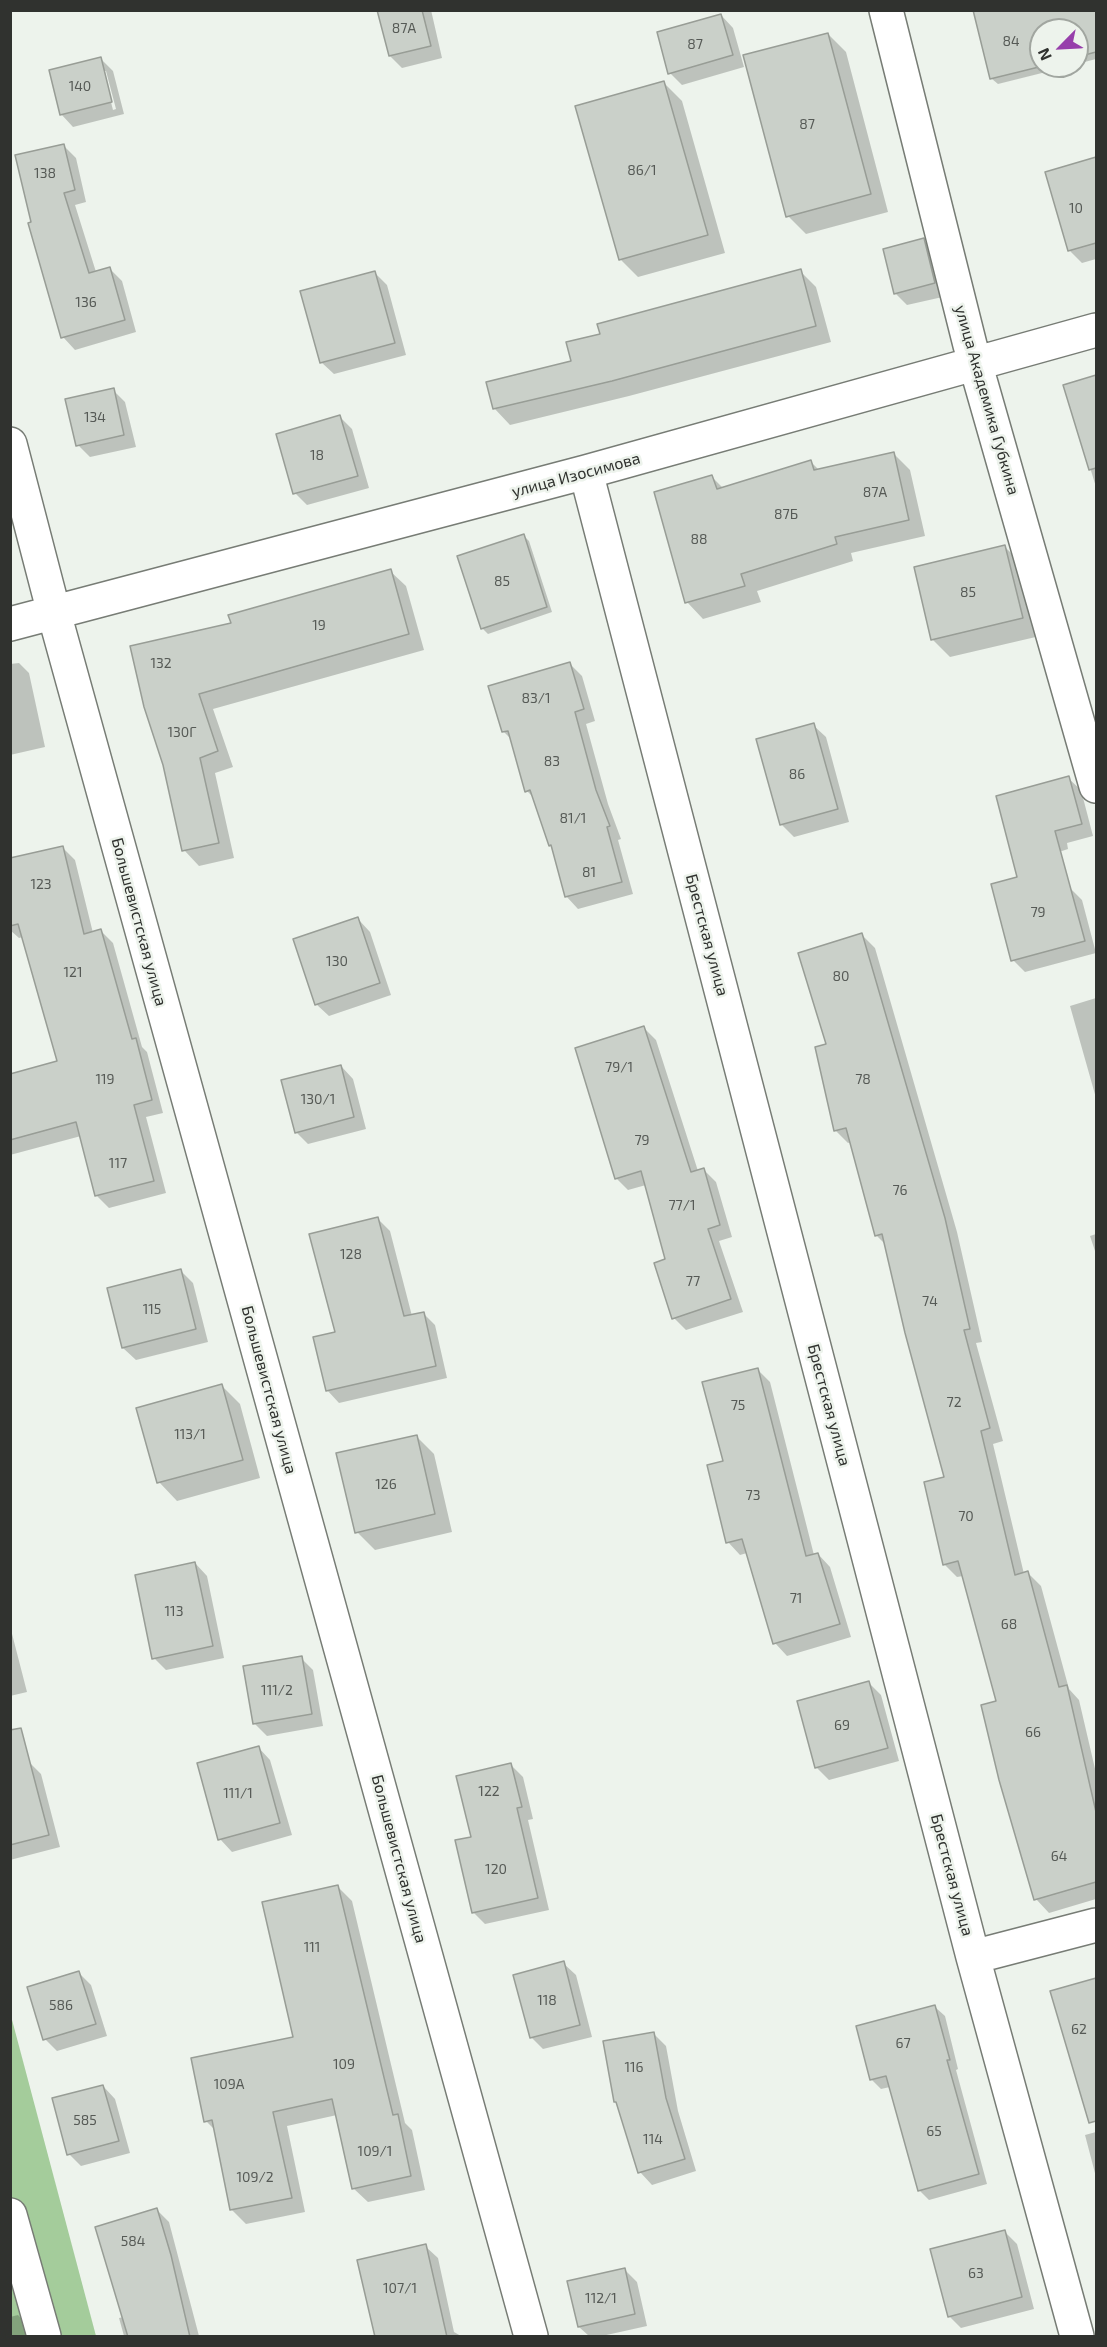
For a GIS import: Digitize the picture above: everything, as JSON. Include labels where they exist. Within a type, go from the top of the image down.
[{"type":"street","name":"улица Академика Губкина","points":[[886,10],[967,333],[1096,786]]},
{"type":"street","name":"улица Изосимова","points":[[10,624],[586,472],[1096,330]]},
{"type":"street","name":"Большевистская улица","points":[[10,444],[54,613],[531,2337]]},
{"type":"street","name":"Брестская улица","points":[[586,472],[973,1957],[1077,2337]]},
{"type":"street","points":[[973,1957],[1096,1925]]},
{"type":"street","points":[[10,2215],[19,2281],[44,2337]]},
{"type":"green space","points":[[11,2016],[96,2336],[11,2336]]},
{"type":"building","points":[[377,10],[422,10],[431,46],[389,56]]},
{"type":"building","points":[[973,10],[1096,10],[1096,52],[1089,54],[1089,18],[1029,18],[1029,69],[990,79]]},
{"type":"building","points":[[721,14],[733,55],[668,74],[657,32]]},
{"type":"building","points":[[828,33],[871,194],[786,217],[743,55]]},
{"type":"building","points":[[101,57],[112,102],[60,115],[49,70]]},
{"type":"building","points":[[664,81],[708,235],[619,260],[575,106]]},
{"type":"building","points":[[64,144],[75,190],[64,193],[89,273],[110,267],[125,320],[61,338],[28,223],[31,222],[15,155]]},
{"type":"building","points":[[1096,157],[1096,243],[1068,251],[1045,172]]},
{"type":"building","points":[[924,238],[935,283],[894,294],[883,249]]},
{"type":"building","points":[[801,269],[816,326],[612,381],[493,409],[486,382],[571,361],[566,342],[600,334],[597,324]]},
{"type":"building","points":[[375,271],[395,343],[320,363],[300,291]]},
{"type":"building","points":[[1096,375],[1096,468],[1089,470],[1063,385]]},
{"type":"building","points":[[114,388],[124,435],[76,446],[65,399]]},
{"type":"building","points":[[340,415],[358,476],[293,494],[276,434]]},
{"type":"building","points":[[894,452],[909,520],[835,537],[837,544],[741,574],[745,586],[685,603],[654,492],[712,475],[717,489],[811,460],[814,470]]},
{"type":"building","points":[[524,534],[547,607],[481,629],[457,556]]},
{"type":"building","points":[[1005,545],[1023,618],[931,640],[914,567]]},
{"type":"building","points":[[391,569],[409,634],[199,694],[218,751],[200,758],[219,843],[182,851],[163,765],[144,707],[130,646],[231,623],[228,615]]},
{"type":"building","points":[[570,662],[584,709],[575,712],[596,790],[610,826],[607,827],[622,882],[565,897],[551,845],[549,846],[530,790],[525,792],[508,731],[502,732],[488,686]]},
{"type":"building","points":[[814,723],[838,809],[780,825],[756,739]]},
{"type":"building","points":[[1069,776],[1082,824],[1055,831],[1085,941],[1011,961],[991,884],[1017,877],[996,796]]},
{"type":"building","points":[[63,846],[84,934],[101,929],[132,1039],[136,1038],[152,1100],[134,1105],[154,1181],[95,1196],[76,1122],[10,1140],[10,1074],[57,1061],[18,924],[10,926],[10,858]]},
{"type":"building","points":[[358,917],[380,983],[315,1005],[293,939]]},
{"type":"building","points":[[862,933],[945,1218],[970,1329],[964,1330],[990,1428],[981,1431],[1015,1575],[1028,1571],[1059,1687],[1067,1685],[1096,1812],[1096,1882],[1034,1900],[999,1780],[981,1705],[996,1701],[958,1561],[943,1565],[924,1482],[944,1477],[905,1333],[882,1234],[875,1236],[846,1128],[834,1131],[815,1047],[826,1044],[798,953]]},
{"type":"building","points":[[644,1026],[691,1172],[704,1168],[720,1225],[708,1229],[731,1299],[672,1319],[654,1263],[665,1259],[641,1171],[615,1179],[575,1048]]},
{"type":"building","points":[[341,1065],[354,1117],[295,1133],[281,1080]]},
{"type":"building","points":[[378,1217],[404,1316],[424,1312],[436,1366],[326,1391],[313,1337],[335,1332],[309,1234]]},
{"type":"building","points":[[181,1269],[196,1329],[122,1348],[107,1288]]},
{"type":"building","points":[[758,1368],[806,1556],[818,1553],[840,1624],[773,1644],[742,1539],[726,1543],[707,1465],[723,1461],[702,1382]]},
{"type":"building","points":[[222,1384],[243,1460],[157,1483],[136,1408]]},
{"type":"building","points":[[417,1435],[435,1514],[355,1533],[336,1453]]},
{"type":"building","points":[[195,1562],[213,1646],[152,1659],[135,1575]]},
{"type":"building","points":[[302,1656],[312,1714],[253,1724],[243,1666]]},
{"type":"building","points":[[869,1681],[888,1748],[815,1768],[797,1701]]},
{"type":"building","points":[[21,1728],[49,1835],[10,1845],[10,1730]]},
{"type":"building","points":[[259,1746],[280,1823],[218,1840],[197,1763]]},
{"type":"building","points":[[511,1763],[522,1807],[517,1808],[538,1898],[472,1913],[455,1840],[471,1837],[456,1776]]},
{"type":"building","points":[[338,1885],[393,2115],[398,2114],[411,2176],[352,2189],[332,2099],[273,2112],[292,2198],[230,2210],[212,2120],[204,2122],[191,2058],[293,2037],[262,1902]]},
{"type":"building","points":[[564,1961],[580,2025],[530,2038],[513,1975]]},
{"type":"building","points":[[79,1971],[96,2024],[43,2040],[27,1987]]},
{"type":"building","points":[[1096,1978],[1096,2121],[1089,2123],[1050,1991]]},
{"type":"building","points":[[935,2005],[950,2060],[947,2060],[979,2174],[918,2191],[886,2076],[870,2080],[856,2026]]},
{"type":"building","points":[[654,2032],[666,2098],[685,2159],[638,2173],[616,2102],[614,2102],[603,2041]]},
{"type":"building","points":[[103,2085],[119,2141],[67,2155],[52,2098]]},
{"type":"building","points":[[157,2208],[171,2255],[190,2337],[128,2337],[95,2227]]},
{"type":"building","points":[[1005,2230],[1022,2297],[948,2317],[930,2249]]},
{"type":"building","points":[[426,2244],[447,2337],[375,2337],[357,2260]]},
{"type":"building","points":[[625,2268],[635,2314],[578,2327],[567,2281]]}]
